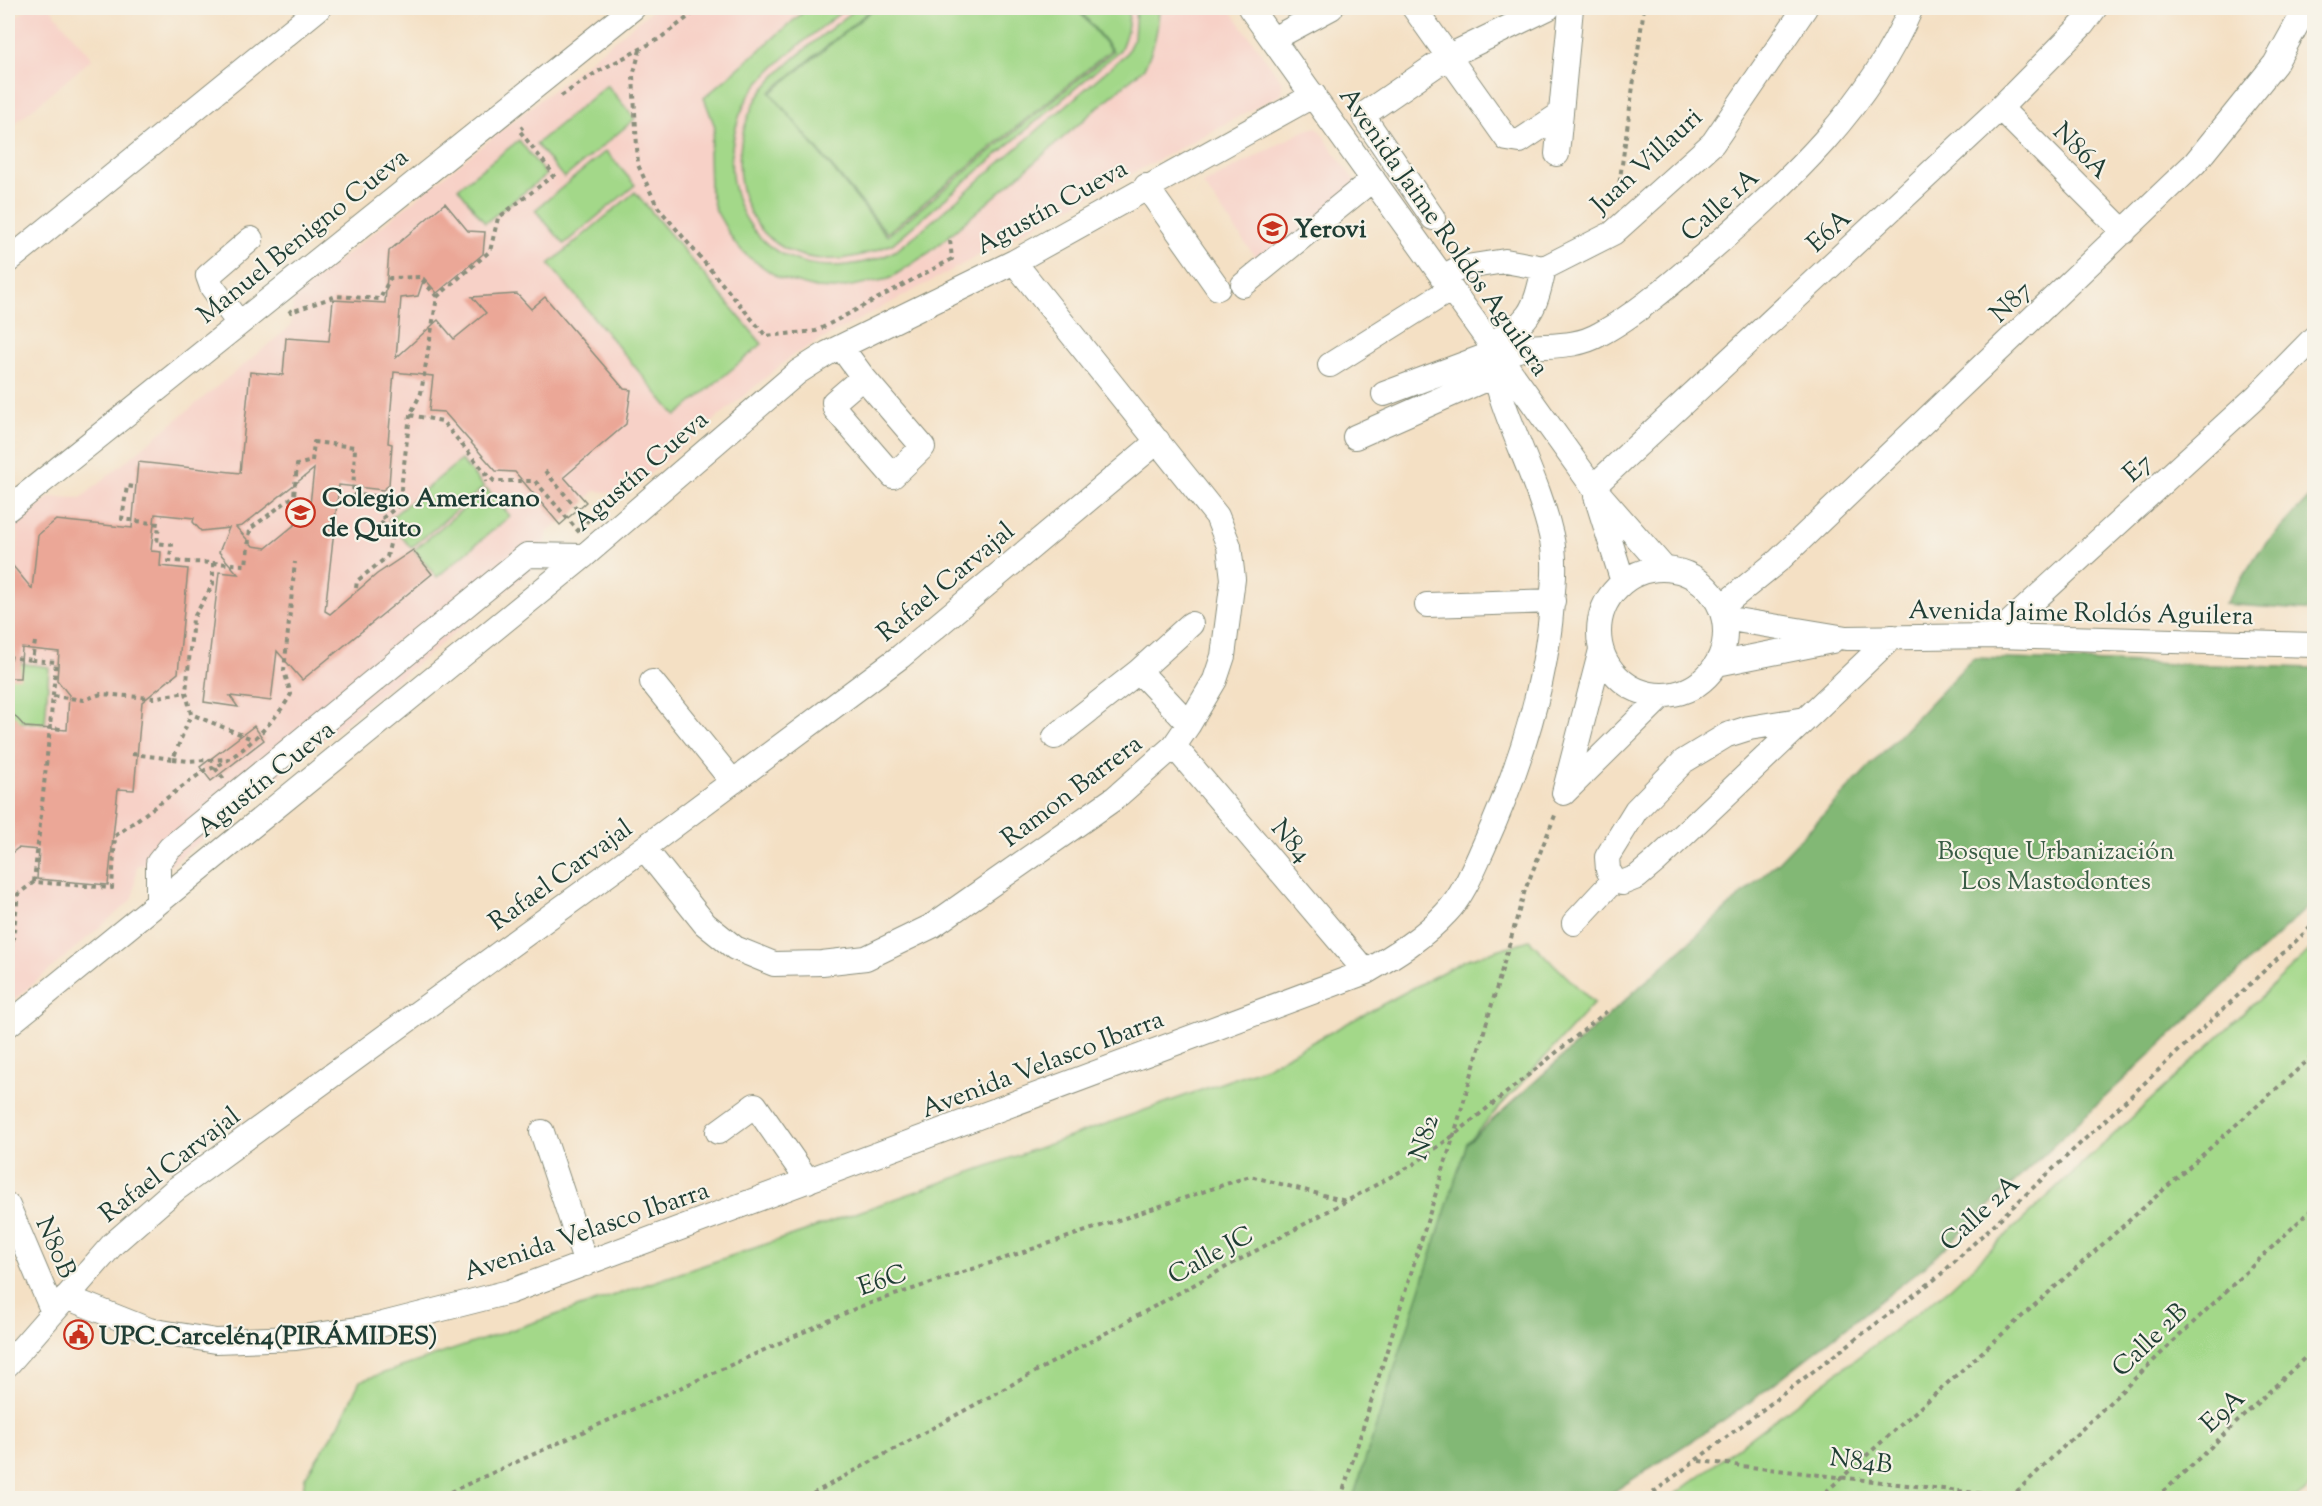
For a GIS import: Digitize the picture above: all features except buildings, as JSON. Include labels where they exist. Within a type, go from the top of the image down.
[{"type":"street","points":[[8,261],[319,8]]},
{"type":"street","name":"Manuel Benigno Cueva","points":[[8,509],[238,322],[633,8]]},
{"type":"street","name":"Avenida Jaime Roldós Aguilera","points":[[1250,8],[1447,283],[1494,358],[1593,487],[1664,568]]},
{"type":"street","points":[[1273,39],[1331,8]]},
{"type":"street","points":[[1414,8],[1506,139],[1520,141],[1559,115]]},
{"type":"street","points":[[1433,218],[1365,118],[1369,109],[1449,56],[1548,8]]},
{"type":"street","points":[[1557,154],[1571,8]]},
{"type":"street","name":"Juan Villauri","points":[[1544,268],[1613,233],[1713,143],[1805,8]]},
{"type":"street","name":"Calle 1A","points":[[1494,358],[1528,347],[1557,348],[1600,334],[1677,279],[1753,213],[1818,150],[1866,88],[1911,8]]},
{"type":"street","name":"E6A","points":[[1593,487],[2000,108],[2083,24],[2095,8]]},
{"type":"street","name":"N87","points":[[1723,612],[2194,163],[2275,64],[2306,8]]},
{"type":"street","name":"Agustín Cueva","points":[[8,1025],[593,548],[798,372],[841,347],[1014,262],[1146,186],[1314,95]]},
{"type":"street","name":"N86A","points":[[2000,108],[2124,232]]},
{"type":"street","points":[[1243,285],[1373,179]]},
{"type":"street","points":[[1146,186],[1218,288]]},
{"type":"street","points":[[238,322],[212,287],[208,276],[251,239]]},
{"type":"street","points":[[1330,365],[1447,283],[1460,268],[1505,261],[1544,268],[1537,300],[1479,382],[1355,437]]},
{"type":"street","name":"Ramon Barrera","points":[[644,849],[705,924],[735,948],[774,964],[822,963],[866,958],[932,926],[1116,798],[1174,746],[1189,724],[1215,680],[1223,656],[1233,579],[1229,546],[1217,516],[1014,262]]},
{"type":"street","name":"E7","points":[[1995,636],[2258,395],[2314,338]]},
{"type":"street","points":[[841,347],[862,377]]},
{"type":"street","points":[[1384,394],[1494,358]]},
{"type":"street","name":"Avenida Velasco Ibarra","points":[[60,1305],[183,1338],[216,1341],[296,1338],[371,1327],[509,1292],[1366,972],[1407,949],[1448,912],[1474,868],[1506,798],[1525,743],[1550,628],[1555,574],[1551,535],[1494,358]]},
{"type":"street","name":"Rafael Carvajal","points":[[8,1364],[113,1244],[176,1189],[644,849],[900,657],[1158,441]]},
{"type":"street","name":"Avenida Jaime Roldós Aguilera","points":[[1593,487],[1623,582]]},
{"type":"street","points":[[158,902],[158,863],[170,848],[527,555],[593,548]]},
{"type":"street","points":[[1664,568],[1682,572],[1698,580],[1712,591],[1723,612],[1724,650],[1717,664],[1707,678],[1678,694],[1662,696],[1630,687],[1608,664],[1601,650],[1599,635],[1604,606],[1623,582],[1649,569],[1664,568]]},
{"type":"street","points":[[1427,605],[1552,601]]},
{"type":"street","name":"Avenida Jaime Roldós Aguilera","points":[[1723,612],[1846,638]]},
{"type":"street","points":[[1055,737],[1191,624]]},
{"type":"street","name":"Avenida Jaime Roldós Aguilera","points":[[1717,664],[1846,638],[1995,636],[2314,645]]},
{"type":"street","points":[[1806,719],[1749,728],[1727,735],[1684,761],[1636,810],[1616,841],[1607,857],[1608,870],[1614,880],[1622,883],[1630,881],[1643,872],[1806,719],[1892,638]]},
{"type":"street","points":[[1564,793],[1601,650]]},
{"type":"street","points":[[1138,670],[1189,724]]},
{"type":"street","points":[[652,682],[733,782]]},
{"type":"street","points":[[1564,793],[1662,696]]},
{"type":"street","name":"N84","points":[[1174,746],[1366,972]]},
{"type":"street","points":[[1574,923],[1614,880]]},
{"type":"street","points":[[718,1132],[755,1105],[808,1180]]},
{"type":"street","points":[[542,1132],[586,1264]]},
{"type":"street","name":"N80B","points":[[8,1206],[60,1305]]},
{"type":"path","points":[[555,100],[597,72],[659,39],[700,8]]},
{"type":"path","points":[[1613,233],[1644,8]]},
{"type":"path","points":[[640,50],[633,76],[639,165],[657,206],[766,336],[816,331],[952,259],[950,240]]},
{"type":"path","points":[[356,588],[357,582],[387,557],[392,535],[380,520],[397,507],[400,496],[410,415],[422,393],[437,297],[490,251],[498,218],[554,175],[519,130],[528,123]]},
{"type":"path","points":[[275,293],[291,312],[336,296],[380,299],[390,278],[420,277],[437,297]]},
{"type":"path","points":[[410,415],[442,421],[494,480],[535,481],[593,548]]},
{"type":"path","points":[[133,487],[127,486],[122,519],[159,524],[157,543],[172,545],[169,561],[246,565],[250,529],[294,496],[297,465],[312,461],[314,442],[355,447],[353,495],[400,496]]},
{"type":"path","points":[[545,471],[593,548]]},
{"type":"path","points":[[485,472],[486,482]]},
{"type":"path","points":[[8,966],[10,966],[18,894],[34,882],[112,888],[116,836],[205,770],[215,768],[272,721],[291,694],[284,671],[295,562]]},
{"type":"path","points":[[173,759],[191,714],[186,692],[193,619],[213,584],[213,563]]},
{"type":"path","points":[[8,567],[12,572]]},
{"type":"path","points":[[32,660],[35,642]]},
{"type":"path","points":[[8,657],[56,662],[34,882]]},
{"type":"path","points":[[53,696],[84,700],[101,694],[153,698],[186,692]]},
{"type":"path","points":[[191,714],[252,739]]},
{"type":"path","points":[[50,728],[65,730]]},
{"type":"path","points":[[132,754],[188,761],[227,759]]},
{"type":"path","name":"N82","points":[[1341,1498],[1454,1135],[1525,890],[1564,793]]},
{"type":"path","name":"Calle 2A","points":[[1646,1498],[1699,1461],[1939,1276],[2314,924]]},
{"type":"path","name":"Calle JC","points":[[805,1498],[1414,1164],[1454,1135],[1610,1009]]},
{"type":"path","points":[[1819,1498],[2314,1055]]},
{"type":"path","name":"E6C","points":[[450,1491],[859,1307],[1250,1176],[1346,1201]]},
{"type":"path","name":"Calle 2B","points":[[2011,1498],[2314,1207]]},
{"type":"path","name":"E9A","points":[[2157,1498],[2314,1349]]},
{"type":"path","name":"N84B","points":[[1699,1461],[2020,1498]]},
{"type":"shaded area","points":[[28,8],[50,8],[92,59],[8,129],[8,24]]},
{"type":"shaded area","name":"Colegio Americano de Quito","points":[[655,8],[1229,8],[1282,82],[1282,88],[1281,94],[793,355],[625,494],[595,491],[548,532],[539,564],[171,865],[137,865],[133,899],[8,1005],[8,560],[16,553],[18,536],[12,526],[50,497],[81,498],[291,326],[293,297]]},
{"type":"shaded area","name":"Yerovi","points":[[1317,127],[1360,189],[1263,268],[1203,184],[1306,130]]},
{"type":"green space","points":[[808,8],[846,8],[777,64],[746,101],[735,132],[731,162],[735,191],[745,218],[762,239],[785,256],[814,265],[848,265],[890,254],[917,234],[1126,54],[1134,38],[1136,8],[1159,8],[1155,39],[1144,68],[930,252],[889,279],[835,289],[816,288],[779,278],[747,256],[734,242],[715,209],[710,190],[709,152],[715,127],[704,98]]},
{"type":"green space","points":[[857,8],[873,8],[770,92],[887,236],[1113,51],[1078,8],[1129,8],[1129,19],[1120,50],[892,244],[857,256],[821,259],[794,253],[772,240],[756,223],[746,202],[740,178],[740,153],[744,128],[762,92],[786,66]]},
{"type":"green space","points":[[875,8],[1076,8],[1111,50],[887,233],[771,93]]},
{"type":"green space","points":[[607,85],[635,119],[564,178],[536,144]]},
{"type":"green space","points":[[519,140],[546,175],[485,223],[458,188]]},
{"type":"green space","points":[[606,151],[635,185],[564,244],[535,210]]},
{"type":"green space","points":[[635,192],[762,344],[676,416],[549,264]]},
{"type":"green space","points":[[461,460],[484,487],[411,548],[388,520]]},
{"type":"green space","points":[[487,489],[510,516],[437,577],[414,550]]},
{"type":"green space","points":[[2314,492],[2314,611],[2225,604],[2258,553]]},
{"type":"green space","name":"Bosque Urbanización Los Mastodontes","points":[[1973,658],[2314,668],[2314,901],[1925,1266],[1745,1406],[1604,1498],[1353,1498],[1467,1143],[1779,861]]},
{"type":"green space","points":[[8,662],[49,667],[45,724],[8,721]]},
{"type":"green space","points":[[1529,940],[1594,1003],[1467,1143],[1359,1498],[302,1498],[305,1477],[340,1423],[360,1381],[805,1231],[1266,1067],[1465,960]]},
{"type":"green space","points":[[2314,947],[2314,1482],[2297,1498],[1670,1498],[1950,1288]]},
{"type":"place","name":"Yerovi","points":[[1273,228]]},
{"type":"place","name":"Colegio Americano de Quito","points":[[301,512]]},
{"type":"place","name":"UPC_Carcelén4(PIRÁMIDES)","points":[[78,1335]]}]
